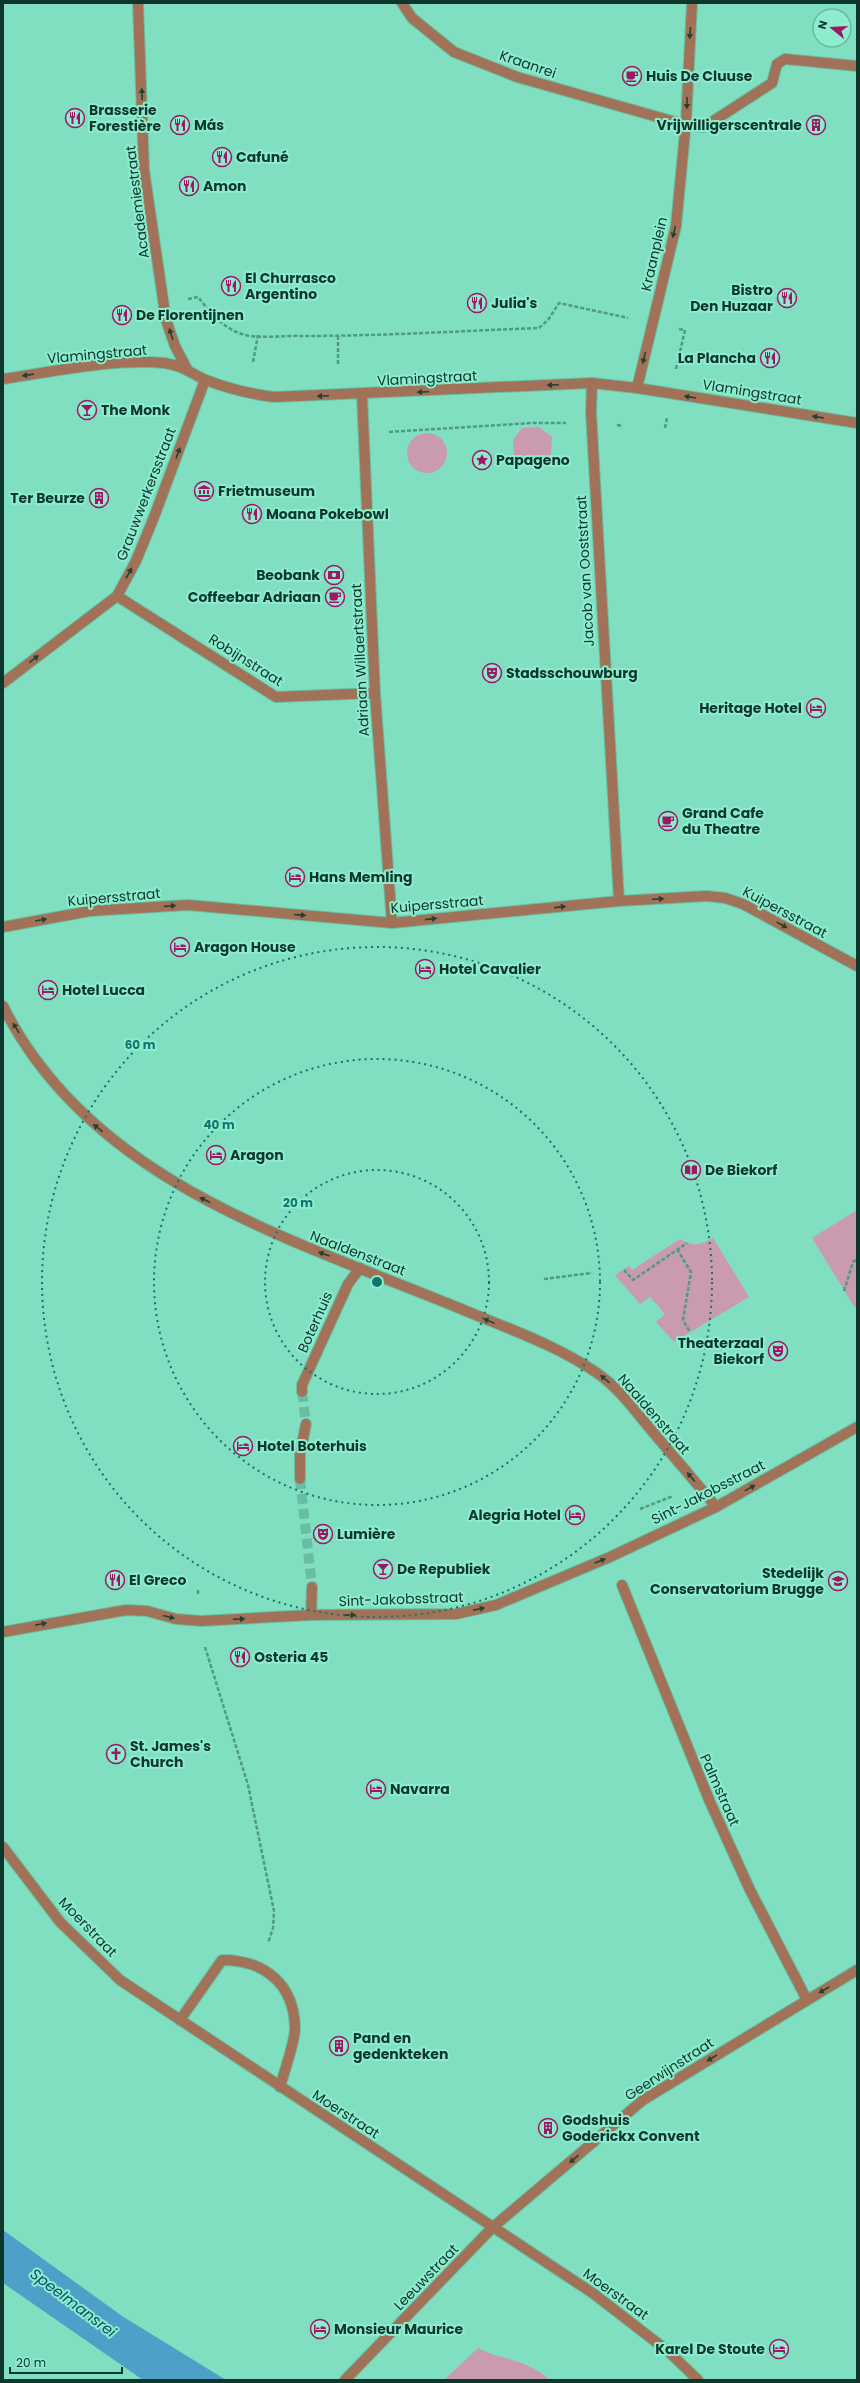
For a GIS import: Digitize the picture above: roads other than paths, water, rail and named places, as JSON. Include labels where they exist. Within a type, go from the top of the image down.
[{"type":"street","name":"Academiestraat","points":[[138,3],[144,170],[166,320],[174,346],[187,369]]},
{"type":"street","name":"Kraanrei","points":[[402,3],[412,18],[454,52],[517,77],[686,125]]},
{"type":"street","name":"Kraanplein","points":[[637,388],[676,226],[686,125],[692,3]]},
{"type":"street","points":[[686,125],[704,127],[772,83],[777,64],[785,59],[857,66]]},
{"type":"street","name":"Vlamingstraat","points":[[3,379],[126,364],[165,363],[187,369],[205,380],[246,394],[274,397],[362,395],[592,383],[637,388],[857,423]]},
{"type":"street","name":"Grauwwerkersstraat","points":[[3,683],[117,596],[136,561],[154,517],[205,380]]},
{"type":"street","name":"Jacob van Ooststraat","points":[[592,383],[591,424],[619,901]]},
{"type":"street","name":"Adriaan Willaertstraat","points":[[362,395],[375,693],[392,923]]},
{"type":"street","name":"Robijnstraat","points":[[117,596],[276,697],[375,693]]},
{"type":"street","name":"Kuipersstraat","points":[[3,927],[90,911],[188,905],[392,923],[619,901],[707,896],[725,898],[743,904],[857,966]]},
{"type":"street","name":"Naaldenstraat","points":[[3,1006],[29,1049],[59,1089],[94,1125],[141,1160],[210,1203],[306,1248],[360,1268],[555,1349],[599,1375],[633,1408],[716,1507]]},
{"type":"street","name":"Boterhuis","points":[[302,1392],[302,1385],[348,1285],[360,1268]]},
{"type":"street","points":[[300,1479],[300,1454],[306,1424]]},
{"type":"street","name":"Sint-Jakobsstraat","points":[[3,1632],[126,1610],[147,1611],[176,1618],[200,1621],[311,1615],[456,1614],[496,1605],[610,1557],[716,1507],[857,1428]]},
{"type":"street","name":"Palmstraat","points":[[622,1585],[710,1802],[750,1890],[808,2000]]},
{"type":"street","points":[[311,1615],[312,1586]]},
{"type":"street","name":"Moerstraat","points":[[3,1847],[60,1922],[120,1980],[628,2318],[669,2352],[698,2380]]},
{"type":"street","points":[[180,2020],[222,1960],[241,1960],[260,1967],[276,1978],[292,2002],[295,2029],[280,2087]]},
{"type":"street","name":"Geerwijnstraat","points":[[493,2228],[643,2100],[857,1970]]},
{"type":"street","name":"Leeuwstraat","points":[[345,2380],[493,2228]]},
{"type":"water","name":"Speelmansrei","points":[[3,2230],[122,2316],[226,2380],[143,2380],[3,2283]]},
{"type":"tunnel","points":[[302,1392],[306,1424]]},
{"type":"tunnel","points":[[300,1479],[312,1587]]},
{"type":"place","name":"Huis De Cluuse","points":[[632,76]]},
{"type":"place","name":"Brasserie Forestière","points":[[75,118]]},
{"type":"place","name":"Más","points":[[180,125]]},
{"type":"place","name":"Vrijwilligerscentrale","points":[[816,125]]},
{"type":"place","name":"Cafuné","points":[[222,157]]},
{"type":"place","name":"Amon","points":[[189,186]]},
{"type":"place","name":"El Churrasco Argentino","points":[[231,286]]},
{"type":"place","name":"Bistro Den Huzaar","points":[[787,298]]},
{"type":"place","name":"Julia's","points":[[477,303]]},
{"type":"place","name":"De Florentijnen","points":[[122,315]]},
{"type":"place","name":"La Plancha","points":[[770,358]]},
{"type":"place","name":"The Monk","points":[[87,410]]},
{"type":"place","name":"Papageno","points":[[482,460]]},
{"type":"place","name":"Frietmuseum","points":[[204,491]]},
{"type":"place","name":"Ter Beurze","points":[[99,498]]},
{"type":"place","name":"Moana Pokebowl","points":[[252,514]]},
{"type":"place","name":"Beobank","points":[[334,575]]},
{"type":"place","name":"Coffeebar Adriaan","points":[[335,597]]},
{"type":"place","name":"Stadsschouwburg","points":[[492,673]]},
{"type":"place","name":"Heritage Hotel","points":[[816,708]]},
{"type":"place","name":"Grand Cafe du Theatre","points":[[668,821]]},
{"type":"place","name":"Hans Memling","points":[[295,877]]},
{"type":"place","name":"Aragon House","points":[[180,947]]},
{"type":"place","name":"Hotel Cavalier","points":[[425,969]]},
{"type":"place","name":"Hotel Lucca","points":[[48,990]]},
{"type":"place","name":"Aragon","points":[[216,1155]]},
{"type":"place","name":"De Biekorf","points":[[691,1170]]},
{"type":"place","name":"Theaterzaal Biekorf","points":[[778,1351]]},
{"type":"place","name":"Hotel Boterhuis","points":[[243,1446]]},
{"type":"place","name":"Alegria Hotel","points":[[575,1515]]},
{"type":"place","name":"Lumière","points":[[323,1534]]},
{"type":"place","name":"De Republiek","points":[[383,1569]]},
{"type":"place","name":"El Greco","points":[[115,1580]]},
{"type":"place","name":"Stedelijk Conservatorium Brugge","points":[[838,1581]]},
{"type":"place","name":"Osteria 45","points":[[240,1657]]},
{"type":"place","name":"St. James's Church","points":[[116,1754]]},
{"type":"place","name":"Navarra","points":[[376,1789]]},
{"type":"place","name":"Pand en gedenkteken","points":[[339,2046]]},
{"type":"place","name":"Godshuis Goderickx Convent","points":[[548,2128]]},
{"type":"place","name":"Monsieur Maurice","points":[[320,2329]]},
{"type":"place","name":"Karel De Stoute","points":[[779,2349]]}]
